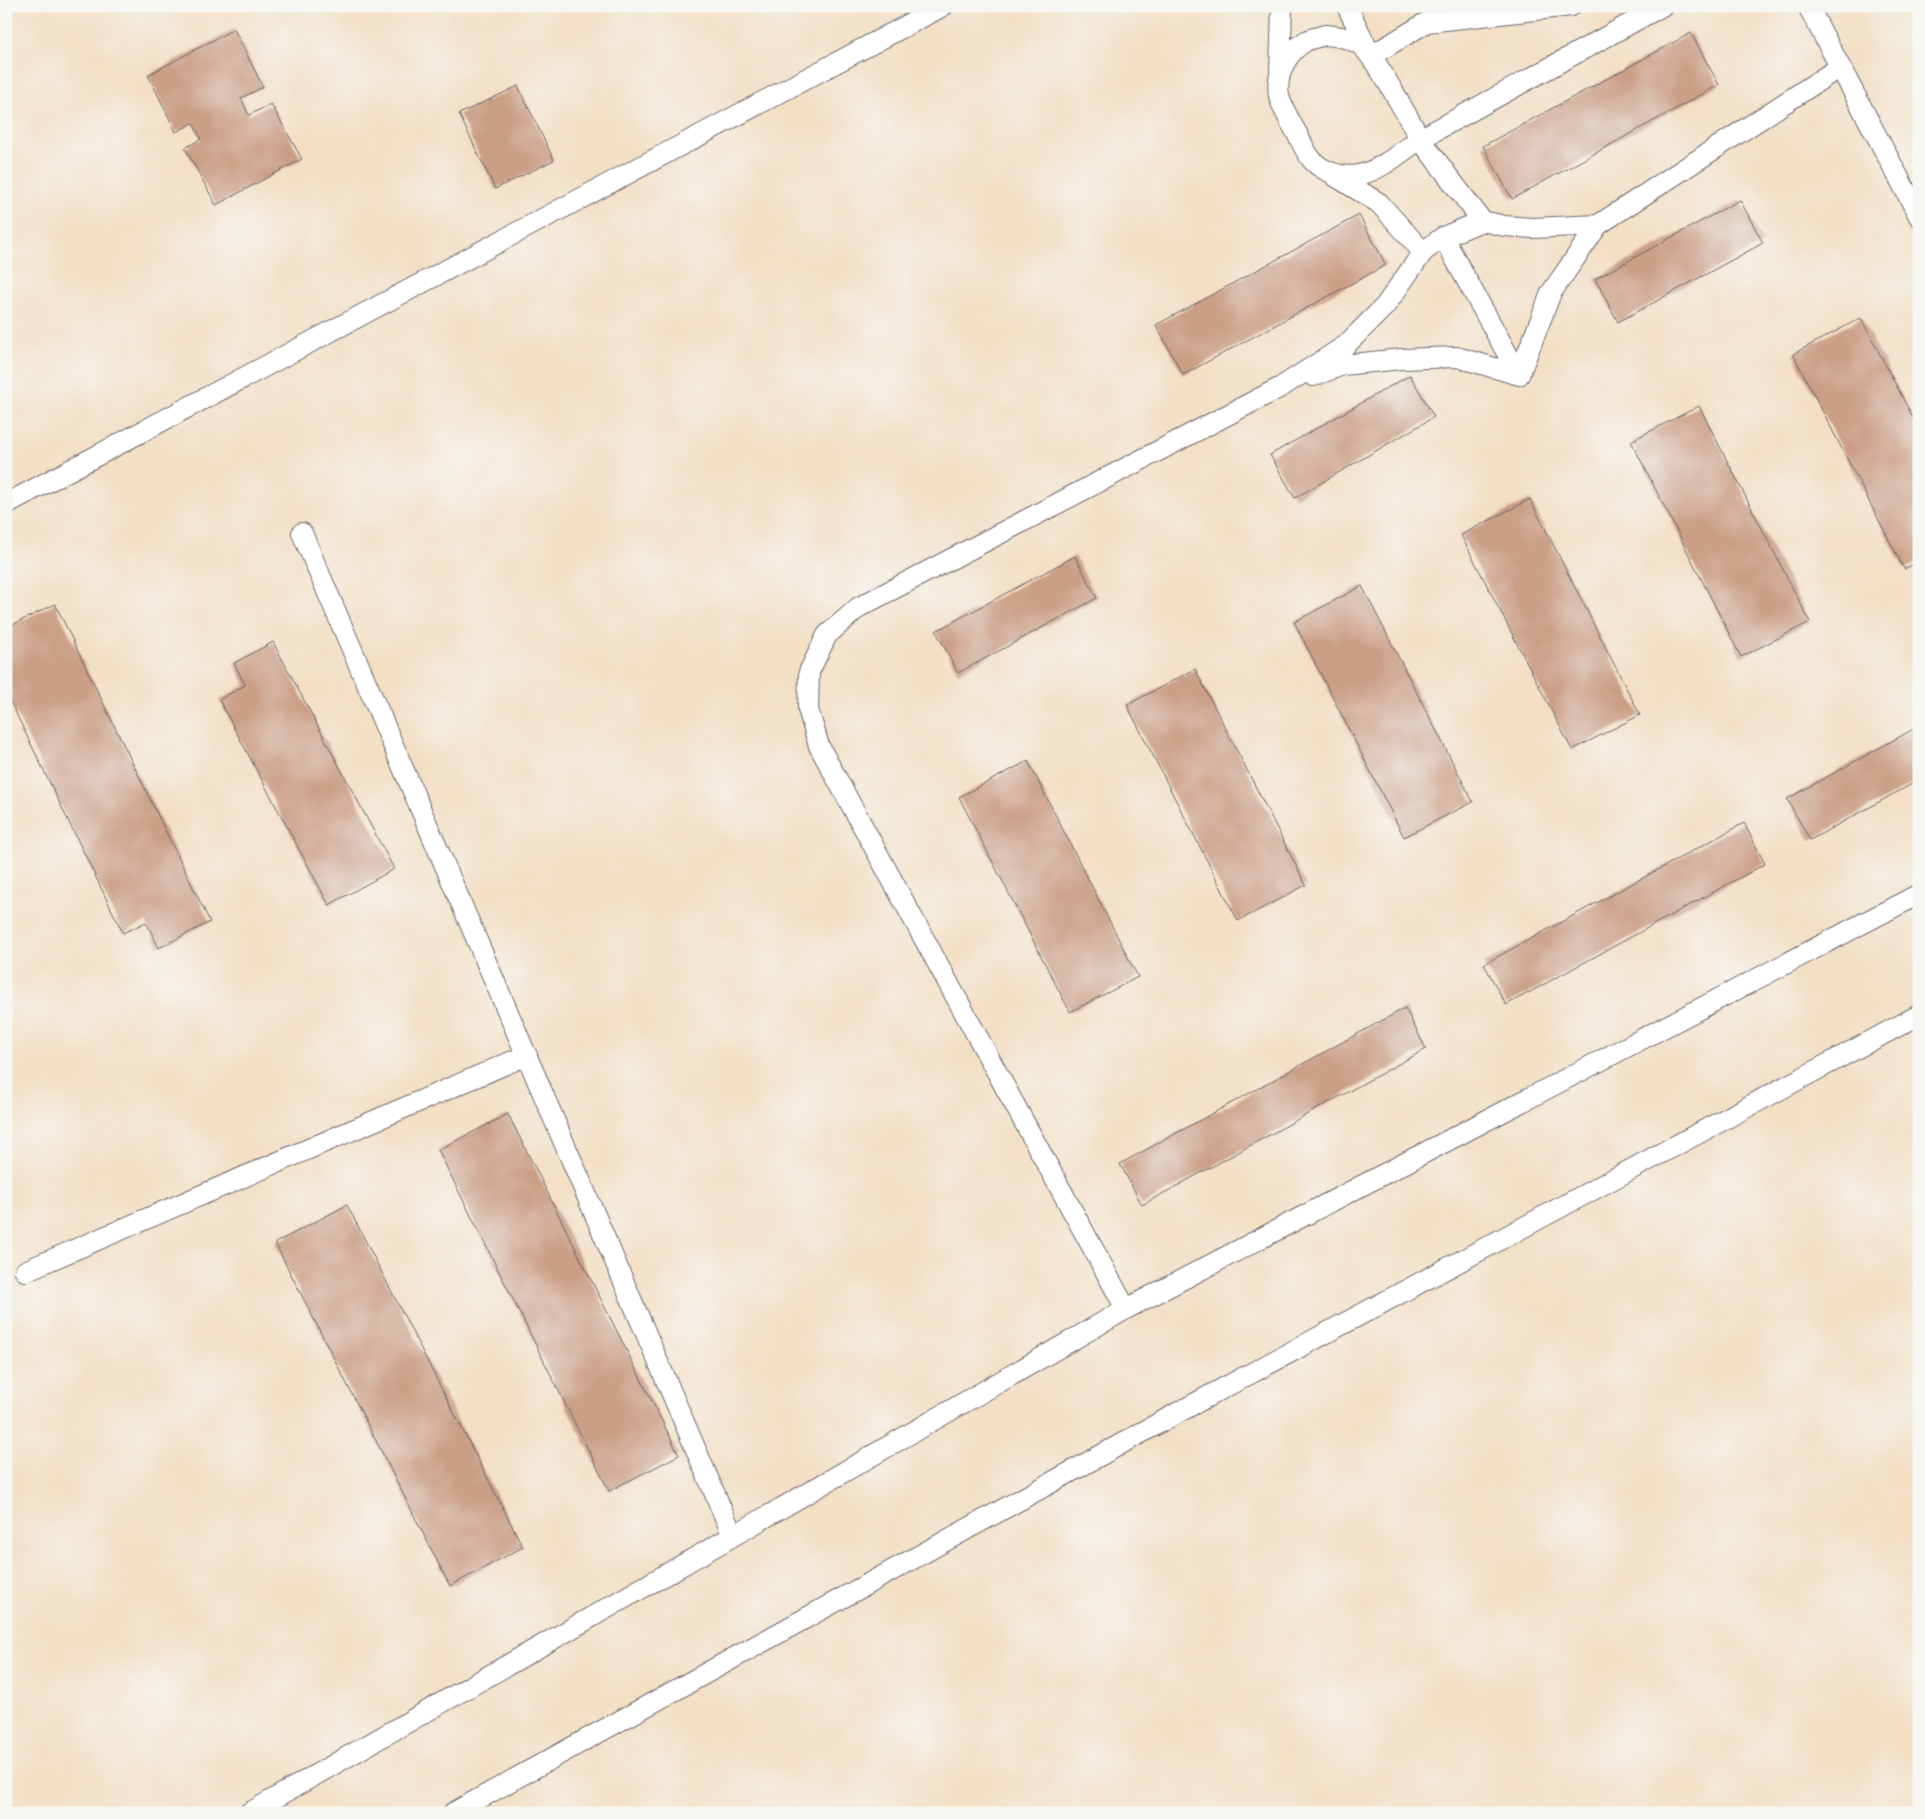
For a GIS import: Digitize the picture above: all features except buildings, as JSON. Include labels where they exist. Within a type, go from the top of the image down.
[{"type":"lane","points":[[6,504],[943,6]]},
{"type":"lane","points":[[1282,6],[1279,94],[1283,109],[1313,160],[1325,170],[1379,203],[1423,252]]},
{"type":"lane","points":[[1347,6],[1371,56],[1420,139],[1482,221]]},
{"type":"lane","points":[[1371,56],[1448,6]]},
{"type":"lane","points":[[1426,22],[1571,6]]},
{"type":"lane","points":[[1325,170],[1340,176],[1356,176],[1372,171],[1420,139],[1662,6]]},
{"type":"lane","points":[[1808,6],[1919,216]]},
{"type":"lane","points":[[1279,78],[1285,62],[1294,50],[1308,40],[1325,35],[1342,37],[1359,44],[1371,56]]},
{"type":"lane","points":[[1519,375],[1551,294],[1598,225],[1840,67]]},
{"type":"lane","points":[[1126,1308],[820,746],[808,709],[809,672],[827,635],[859,607],[1280,387],[1345,346],[1385,306],[1423,252],[1443,237],[1482,221],[1505,226],[1533,228],[1598,225]]},
{"type":"lane","points":[[1443,237],[1519,375]]},
{"type":"lane","points":[[1280,387],[1344,365],[1401,359],[1456,357],[1519,375]]},
{"type":"lane","points":[[302,533],[733,1536]]},
{"type":"lane","points":[[249,1813],[1126,1308],[1919,894]]},
{"type":"lane","points":[[453,1813],[1179,1412],[1919,1015]]},
{"type":"lane","points":[[25,1271],[527,1055]]}]
